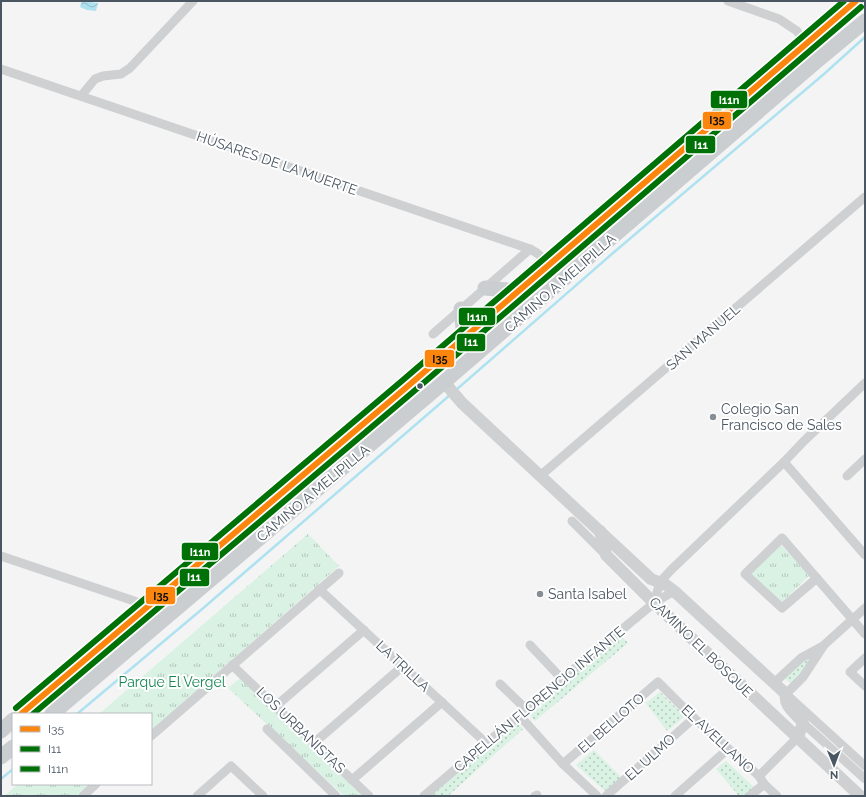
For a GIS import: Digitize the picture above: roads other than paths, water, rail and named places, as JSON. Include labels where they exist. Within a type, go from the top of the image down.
[{"type":"main road","name":"CAMINO A MELIPILLA","points":[[22,713],[464,337],[519,292],[856,1]]},
{"type":"main road","name":"CAMINO A MELIPILLA","points":[[53,713],[450,390],[818,60],[865,21]]},
{"type":"main road","points":[[825,28],[839,44]]},
{"type":"main road","points":[[805,44],[818,60]]},
{"type":"main road","points":[[485,288],[519,292]]},
{"type":"main road","points":[[461,309],[464,337]]},
{"type":"main road","points":[[1,730],[12,721]]},
{"type":"main road","points":[[1,757],[12,748]]},
{"type":"street","points":[[81,96],[95,79],[103,76],[121,74],[130,68],[193,1]]},
{"type":"street","points":[[728,1],[779,19],[797,31],[805,44]]},
{"type":"street","name":"HÚSARES DE LA MUERTE","points":[[1,68],[530,249],[550,264]]},
{"type":"street","name":"SAN MANUEL","points":[[540,476],[865,197]]},
{"type":"street","points":[[433,334],[530,249]]},
{"type":"street","points":[[654,603],[660,582],[671,570],[865,384]]},
{"type":"street","name":"CAMINO EL BOSQUE","points":[[450,390],[540,476],[651,578],[674,591],[865,766]]},
{"type":"street","points":[[847,476],[865,459]]},
{"type":"street","points":[[784,462],[865,555]]},
{"type":"street","name":"CAMINO EL BOSQUE","points":[[572,521],[654,603],[860,796]]},
{"type":"street","points":[[600,531],[606,555]]},
{"type":"street","points":[[817,578],[782,608],[745,574],[782,538],[817,578],[865,634]]},
{"type":"street","points":[[1,556],[149,606]]},
{"type":"street","points":[[152,735],[339,573]]},
{"type":"street","name":"LA TRILLA","points":[[320,589],[486,743]]},
{"type":"street","name":"CAPELLÁN FLORENCIO INFANTE","points":[[424,796],[654,603],[674,591]]},
{"type":"street","points":[[774,683],[801,658],[824,645],[865,608]]},
{"type":"street","points":[[276,706],[364,630]]},
{"type":"street","points":[[530,645],[562,679]]},
{"type":"street","points":[[786,694],[803,677],[824,645]]},
{"type":"street","points":[[865,658],[850,672],[865,686]]},
{"type":"street","name":"LOS URBANISTAS","points":[[232,665],[369,796]]},
{"type":"street","points":[[314,743],[403,666]]},
{"type":"street","name":"EL AVELLANO","points":[[658,682],[777,796]]},
{"type":"street","name":"EL BELLOTO","points":[[564,764],[658,682]]},
{"type":"street","points":[[500,684],[564,764],[596,796]]},
{"type":"street","name":"CAMINO EL BOSQUE","points":[[786,694],[786,704],[802,723],[865,779]]},
{"type":"street","points":[[352,780],[442,702]]},
{"type":"street","name":"EL ULMO","points":[[606,796],[694,718]]},
{"type":"street","points":[[750,796],[761,780],[798,737],[802,723]]},
{"type":"street","points":[[267,729],[336,796]]},
{"type":"street","points":[[675,796],[728,749]]},
{"type":"street","points":[[197,796],[231,766],[263,796]]},
{"type":"street","points":[[83,796],[95,785]]},
{"type":"water","points":[[82,1],[98,3],[96,11],[87,10],[80,7]]},
{"type":"waterway","points":[[456,390],[613,253],[824,74],[865,37]]},
{"type":"waterway","points":[[78,713],[201,610],[450,395]]},
{"type":"waterway","points":[[1,779],[12,770]]},
{"type":"place","name":"Colegio San Francisco de Sales","points":[[713,417]]},
{"type":"place","name":"Santa Isabel","points":[[540,594]]},
{"type":"park label","name":"Parque El Vergel","points":[[172,682]]}]
